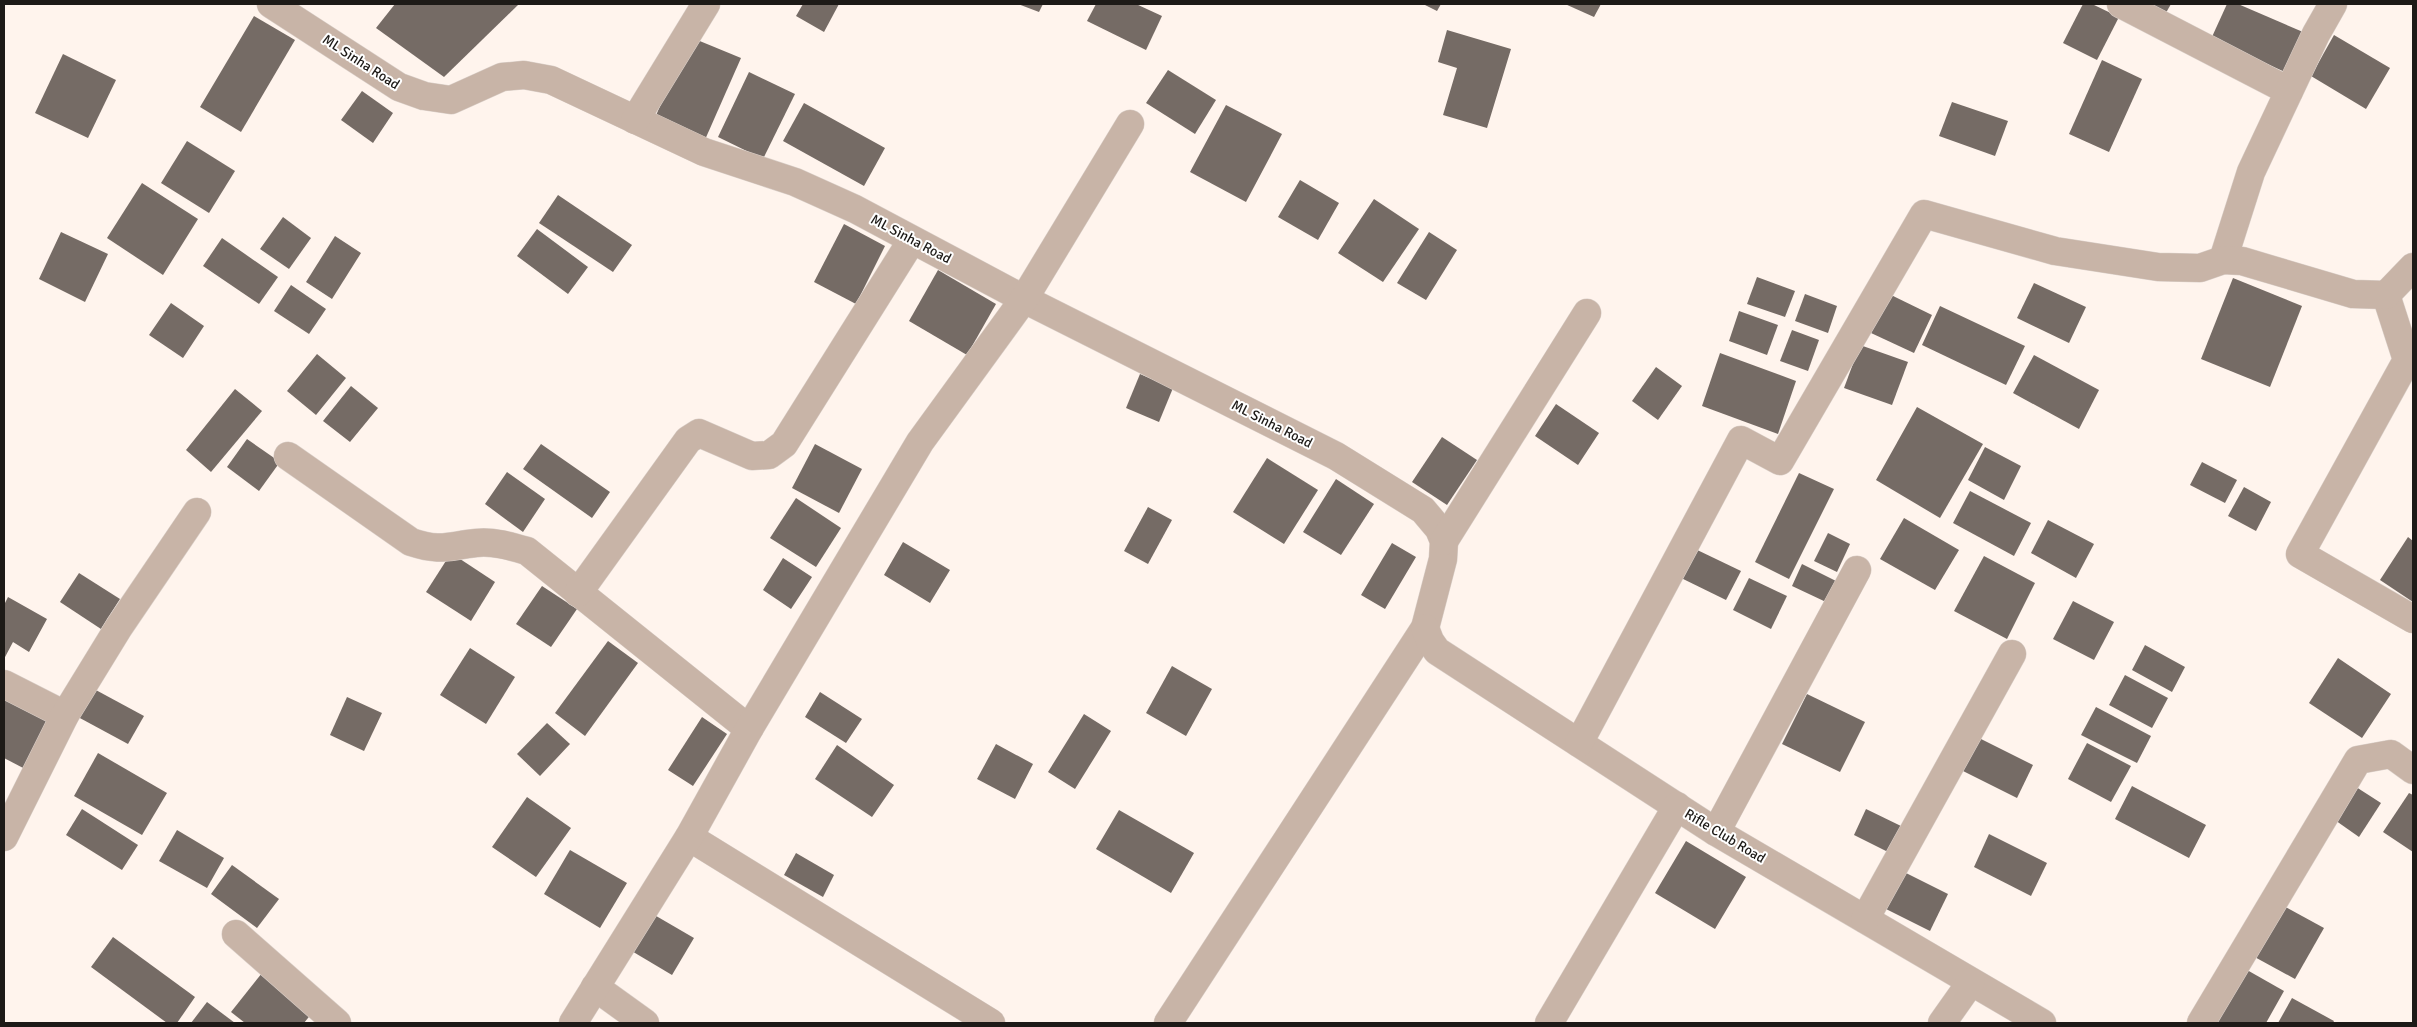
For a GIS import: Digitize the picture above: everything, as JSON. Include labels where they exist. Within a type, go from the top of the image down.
[{"type":"street","name":"ML Sinha Road","points":[[272,4],[399,87],[424,96],[451,100],[502,77],[524,75],[551,80],[704,152],[795,182],[855,208],[1024,299],[1336,456],[1422,510],[1439,530],[1444,541]]},
{"type":"street","points":[[635,120],[691,4]]},
{"type":"street","points":[[635,120],[706,4]]},
{"type":"street","points":[[2121,4],[2289,91]]},
{"type":"street","points":[[2223,260],[2251,172],[2316,34],[2333,4]]},
{"type":"street","points":[[573,1023],[689,837],[749,729],[920,442],[1024,299],[1130,124]]},
{"type":"street","points":[[1579,743],[1741,440],[1780,461],[1924,214],[2055,251],[2158,267],[2200,268],[2223,260],[2242,261],[2353,294],[2386,295],[2413,267]]},
{"type":"street","points":[[578,593],[688,440],[699,433],[752,456],[768,455],[784,444],[912,240]]},
{"type":"street","points":[[2386,295],[2407,360],[2300,554],[2413,619]]},
{"type":"street","points":[[1168,1023],[1425,628],[1443,559],[1444,541],[1587,312]]},
{"type":"street","points":[[288,456],[411,542],[432,549],[478,542],[502,544],[527,551],[749,729]]},
{"type":"street","points":[[4,837],[66,715],[119,627],[197,512]]},
{"type":"street","points":[[1716,832],[1857,570]]},
{"type":"street","name":"Rifle Club Road","points":[[1425,628],[1430,641],[1437,651],[1716,832],[2042,1023]]},
{"type":"street","points":[[1865,919],[2012,654]]},
{"type":"street","points":[[4,684],[66,715]]},
{"type":"street","points":[[2201,1023],[2358,760],[2391,754],[2413,770]]},
{"type":"street","points":[[1549,1023],[1677,806]]},
{"type":"street","points":[[689,837],[991,1023]]},
{"type":"street","points":[[236,934],[337,1023]]},
{"type":"street","points":[[1942,1023],[1972,982]]},
{"type":"street","points":[[595,987],[645,1023]]},
{"type":"building","points":[[395,4],[519,4],[444,77],[376,28]]},
{"type":"building","points":[[803,4],[839,4],[824,32],[796,16]]},
{"type":"building","points":[[1018,4],[1043,4],[1039,12]]},
{"type":"building","points":[[1096,4],[1136,4],[1162,16],[1146,50],[1087,21]]},
{"type":"building","points":[[1423,4],[1441,4],[1437,11]]},
{"type":"building","points":[[1565,4],[1601,4],[1594,17]]},
{"type":"building","points":[[2083,4],[2092,4],[2119,17],[2097,60],[2063,43]]},
{"type":"building","points":[[2140,4],[2171,4],[2163,18]]},
{"type":"building","points":[[2227,4],[2238,4],[2303,32],[2285,72],[2211,39]]},
{"type":"building","points":[[254,16],[295,40],[241,132],[200,107]]},
{"type":"building","points":[[1447,30],[1511,49],[1487,128],[1443,115],[1457,68],[1438,62]]},
{"type":"building","points":[[2334,35],[2390,68],[2366,109],[2311,76]]},
{"type":"building","points":[[690,37],[741,58],[704,142],[654,120]]},
{"type":"building","points":[[63,54],[116,80],[88,138],[35,113]]},
{"type":"building","points":[[2102,60],[2142,79],[2109,152],[2069,134]]},
{"type":"building","points":[[1168,70],[1216,100],[1195,134],[1146,103]]},
{"type":"building","points":[[749,72],[795,94],[763,159],[718,137]]},
{"type":"building","points":[[362,91],[393,113],[373,143],[341,120]]},
{"type":"building","points":[[1952,102],[2008,121],[1995,156],[1939,136]]},
{"type":"building","points":[[804,103],[885,148],[864,186],[783,141]]},
{"type":"building","points":[[1226,105],[1282,134],[1246,202],[1190,172]]},
{"type":"building","points":[[187,141],[235,171],[209,213],[161,183]]},
{"type":"building","points":[[1300,180],[1339,203],[1318,240],[1278,217]]},
{"type":"building","points":[[142,183],[198,219],[163,275],[107,238]]},
{"type":"building","points":[[558,195],[632,245],[613,272],[539,223]]},
{"type":"building","points":[[1374,199],[1419,229],[1383,282],[1338,253]]},
{"type":"building","points":[[283,217],[311,238],[289,269],[260,249]]},
{"type":"building","points":[[844,224],[885,246],[856,304],[814,282]]},
{"type":"building","points":[[537,229],[588,267],[568,294],[517,256]]},
{"type":"building","points":[[61,232],[108,254],[85,302],[39,279]]},
{"type":"building","points":[[1429,232],[1457,250],[1426,300],[1397,283]]},
{"type":"building","points":[[335,236],[361,253],[332,299],[306,282]]},
{"type":"building","points":[[222,238],[278,277],[259,304],[203,266]]},
{"type":"building","points":[[938,270],[996,304],[967,355],[909,321]]},
{"type":"building","points":[[1757,277],[1795,291],[1785,317],[1747,304]]},
{"type":"building","points":[[2233,278],[2302,306],[2270,387],[2201,359]]},
{"type":"building","points":[[2034,283],[2086,307],[2069,343],[2017,318]]},
{"type":"building","points":[[291,285],[326,309],[309,334],[274,311]]},
{"type":"building","points":[[1805,294],[1837,306],[1828,333],[1795,321]]},
{"type":"building","points":[[1889,294],[1932,315],[1914,353],[1871,333]]},
{"type":"building","points":[[171,303],[204,326],[183,358],[149,335]]},
{"type":"building","points":[[1940,306],[2025,346],[2006,385],[1922,345]]},
{"type":"building","points":[[1739,311],[1778,325],[1767,355],[1729,341]]},
{"type":"building","points":[[1792,330],[1819,340],[1808,371],[1780,361]]},
{"type":"building","points":[[1860,345],[1908,362],[1892,405],[1844,388]]},
{"type":"building","points":[[1720,353],[1796,381],[1778,434],[1702,406]]},
{"type":"building","points":[[317,354],[346,378],[316,415],[287,391]]},
{"type":"building","points":[[2034,355],[2099,390],[2079,429],[2013,393]]},
{"type":"building","points":[[1656,367],[1682,386],[1658,420],[1632,401]]},
{"type":"building","points":[[1140,374],[1173,388],[1159,422],[1126,408]]},
{"type":"building","points":[[351,386],[378,408],[350,442],[323,421]]},
{"type":"building","points":[[235,389],[262,411],[211,472],[186,450]]},
{"type":"building","points":[[1556,404],[1599,433],[1578,465],[1535,436]]},
{"type":"building","points":[[1917,407],[1983,444],[1940,518],[1876,480]]},
{"type":"building","points":[[1442,437],[1477,460],[1447,505],[1412,482]]},
{"type":"building","points":[[247,439],[280,462],[259,491],[227,467]]},
{"type":"building","points":[[541,444],[610,492],[592,518],[523,469]]},
{"type":"building","points":[[815,444],[862,469],[839,513],[792,488]]},
{"type":"building","points":[[1985,447],[2021,466],[2004,500],[1968,480]]},
{"type":"building","points":[[1267,458],[1318,490],[1284,544],[1233,512]]},
{"type":"building","points":[[2202,462],[2237,480],[2225,503],[2190,485]]},
{"type":"building","points":[[507,472],[545,499],[523,532],[485,504]]},
{"type":"building","points":[[1799,473],[1834,489],[1789,579],[1755,562]]},
{"type":"building","points":[[1336,479],[1374,504],[1341,555],[1303,532]]},
{"type":"building","points":[[2244,487],[2271,502],[2256,531],[2228,516]]},
{"type":"building","points":[[1970,491],[2031,523],[2014,556],[1953,523]]},
{"type":"building","points":[[796,498],[841,528],[816,567],[770,538]]},
{"type":"building","points":[[1148,507],[1172,520],[1148,564],[1124,551]]},
{"type":"building","points":[[1904,518],[1959,550],[1935,590],[1880,559]]},
{"type":"building","points":[[2048,520],[2094,544],[2076,578],[2031,553]]},
{"type":"building","points":[[1828,533],[1850,544],[1837,572],[1814,561]]},
{"type":"building","points":[[2408,537],[2413,541],[2413,602],[2380,580]]},
{"type":"building","points":[[903,542],[950,570],[930,603],[884,575]]},
{"type":"building","points":[[1392,543],[1416,557],[1385,609],[1361,595]]},
{"type":"building","points":[[1691,547],[1741,571],[1726,600],[1677,576]]},
{"type":"building","points":[[451,553],[495,582],[471,621],[426,592]]},
{"type":"building","points":[[1984,556],[2035,583],[2007,639],[1954,611]]},
{"type":"building","points":[[783,558],[812,577],[791,609],[763,590]]},
{"type":"building","points":[[1802,564],[1836,581],[1826,602],[1792,586]]},
{"type":"building","points":[[79,573],[120,599],[101,629],[60,602]]},
{"type":"building","points":[[1749,578],[1787,596],[1771,629],[1733,610]]},
{"type":"building","points":[[542,586],[577,609],[551,647],[516,624]]},
{"type":"building","points":[[8,597],[47,619],[29,652],[13,642],[4,659],[4,605]]},
{"type":"building","points":[[2073,601],[2114,622],[2094,660],[2053,639]]},
{"type":"building","points":[[608,641],[638,663],[585,736],[555,713]]},
{"type":"building","points":[[2145,645],[2185,667],[2172,692],[2132,670]]},
{"type":"building","points":[[470,648],[515,677],[486,724],[440,695]]},
{"type":"building","points":[[2338,658],[2391,694],[2362,738],[2309,703]]},
{"type":"building","points":[[1172,666],[1212,689],[1186,736],[1146,713]]},
{"type":"building","points":[[2125,675],[2168,698],[2152,728],[2109,705]]},
{"type":"building","points":[[94,689],[144,716],[128,744],[78,717]]},
{"type":"building","points":[[820,692],[862,719],[846,743],[805,717]]},
{"type":"building","points":[[4,693],[53,717],[27,770],[4,758]]},
{"type":"building","points":[[1807,694],[1865,722],[1840,772],[1782,744]]},
{"type":"building","points":[[347,697],[382,713],[364,751],[330,735]]},
{"type":"building","points":[[2096,707],[2151,736],[2137,763],[2081,735]]},
{"type":"building","points":[[1084,714],[1111,731],[1075,789],[1048,772]]},
{"type":"building","points":[[702,717],[727,734],[693,786],[668,770]]},
{"type":"building","points":[[547,723],[570,744],[540,776],[517,754]]},
{"type":"building","points":[[1975,736],[2033,765],[2017,798],[1959,769]]},
{"type":"building","points":[[2087,743],[2131,766],[2111,802],[2068,779]]},
{"type":"building","points":[[996,744],[1033,764],[1015,799],[977,779]]},
{"type":"building","points":[[837,745],[894,785],[872,817],[815,779]]},
{"type":"building","points":[[98,753],[167,793],[142,835],[74,796]]},
{"type":"building","points":[[2353,785],[2381,803],[2359,837],[2332,818]]},
{"type":"building","points":[[2132,786],[2206,825],[2189,858],[2115,819]]},
{"type":"building","points":[[2409,793],[2413,795],[2413,852],[2383,832]]},
{"type":"building","points":[[527,797],[571,828],[536,877],[492,847]]},
{"type":"building","points":[[82,809],[138,845],[122,870],[66,835]]},
{"type":"building","points":[[1866,809],[1901,826],[1888,852],[1854,835]]},
{"type":"building","points":[[1119,810],[1194,853],[1171,893],[1096,849]]},
{"type":"building","points":[[177,830],[224,858],[207,888],[159,861]]},
{"type":"building","points":[[1989,834],[2047,863],[2031,896],[1974,867]]},
{"type":"building","points":[[1686,841],[1746,877],[1715,929],[1655,893]]},
{"type":"building","points":[[570,850],[627,883],[600,928],[544,894]]},
{"type":"building","points":[[796,853],[834,875],[823,897],[784,875]]},
{"type":"building","points":[[232,865],[279,899],[257,928],[211,894]]},
{"type":"building","points":[[1902,871],[1948,894],[1930,931],[1884,908]]},
{"type":"building","points":[[2280,904],[2324,928],[2295,979],[2251,955]]},
{"type":"building","points":[[651,913],[694,938],[672,975],[630,950]]},
{"type":"building","points":[[113,937],[195,997],[177,1023],[167,1023],[91,967]]},
{"type":"building","points":[[2240,966],[2284,991],[2266,1023],[2209,1023]]},
{"type":"building","points":[[266,968],[316,1008],[304,1023],[245,1023],[231,1012]]},
{"type":"building","points":[[2292,998],[2334,1021],[2333,1023],[2278,1023]]},
{"type":"building","points":[[207,1002],[235,1023],[191,1023]]}]
